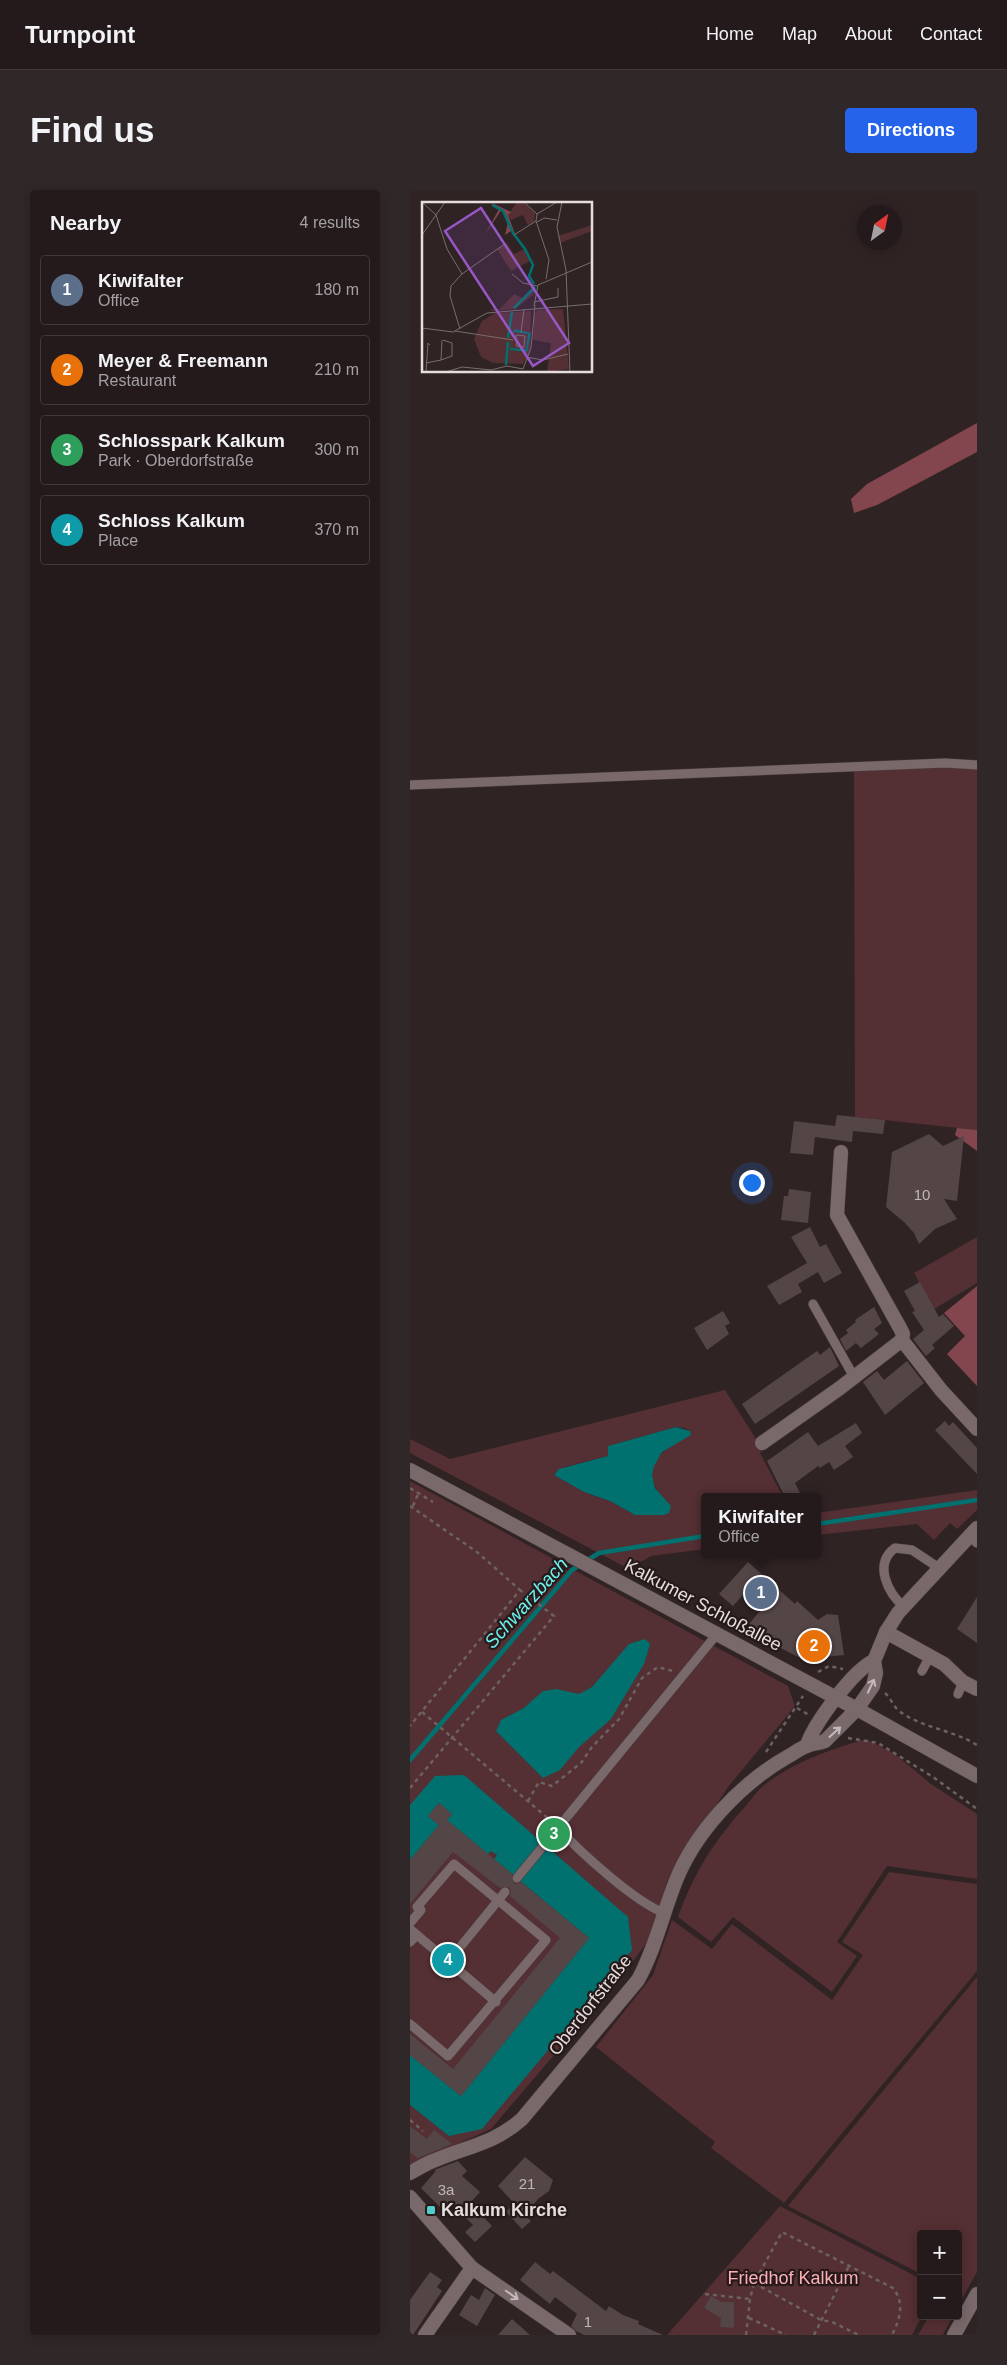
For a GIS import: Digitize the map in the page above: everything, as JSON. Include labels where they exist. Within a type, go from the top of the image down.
[{"type":"street","points":[[762,1443],[902,1340],[903,1334],[900,1328],[837,1214],[841,1152]]},
{"type":"street","points":[[902,1340],[941,1390],[977,1429]]},
{"type":"street","name":"Kalkumer Schloßallee","points":[[410,1470],[837,1698],[977,1776]]},
{"type":"street","points":[[873,1686],[876,1673],[874,1661],[886,1632],[904,1607],[939,1568],[974,1536]]},
{"type":"street","points":[[886,1632],[944,1664],[961,1688],[977,1689]]},
{"type":"street","points":[[807,1745],[811,1732],[855,1675],[866,1664],[874,1661]]},
{"type":"street","name":"Oberdorfstraße","points":[[410,2173],[436,2159],[491,2140],[507,2132],[522,2119],[638,1980],[650,1958],[675,1882],[692,1849],[727,1804],[770,1767],[807,1745],[825,1741],[857,1709],[873,1686]]},
{"type":"street","points":[[410,2196],[472,2268],[569,2335]]},
{"type":"street","points":[[425,2335],[472,2268]]},
{"type":"street","points":[[954,2335],[977,2294]]},
{"type":"lane","points":[[410,785],[945,764],[977,765]]},
{"type":"lane","points":[[813,1304],[854,1377]]},
{"type":"lane","points":[[904,1607],[895,1599],[884,1578],[884,1566],[889,1552],[895,1548],[912,1550],[939,1568]]},
{"type":"lane","points":[[517,1878],[717,1634]]},
{"type":"lane","points":[[922,1671],[930,1656]]},
{"type":"lane","points":[[558,1828],[634,1894],[654,1909],[664,1913]]},
{"type":"lane","points":[[410,1923],[421,1910],[417,1907],[454,1864],[546,1940],[496,2002],[448,2056],[410,2024]]},
{"type":"lane","points":[[448,1962],[505,1892]]},
{"type":"lane","points":[[410,1942],[413,1932],[496,2002]]},
{"type":"path","points":[[410,1488],[433,1502]]},
{"type":"path","points":[[410,1788],[554,1616],[520,1590],[477,1552],[412,1506],[418,1493]]},
{"type":"path","points":[[410,1726],[437,1690],[520,1590]]},
{"type":"path","points":[[528,1800],[539,1782],[552,1786],[581,1763],[619,1719],[642,1678],[658,1667],[673,1670],[682,1676]]},
{"type":"path","points":[[873,1686],[887,1695],[898,1710],[922,1723],[962,1737],[977,1745]]},
{"type":"path","points":[[764,1756],[797,1708],[803,1695]]},
{"type":"path","points":[[422,1712],[528,1800],[558,1828]]},
{"type":"path","points":[[878,1743],[881,1738]]},
{"type":"path","points":[[851,1740],[878,1743],[933,1777],[977,1809]]},
{"type":"path","points":[[410,2120],[423,2131]]},
{"type":"path","points":[[746,2335],[750,2299],[754,2283],[782,2232],[893,2288],[899,2296],[901,2310],[892,2335]]},
{"type":"path","points":[[814,2335],[849,2266]]},
{"type":"path","points":[[754,2283],[822,2320],[832,2322],[859,2335]]},
{"type":"path","points":[[705,2294],[750,2299]]},
{"type":"path","points":[[749,2318],[786,2335]]},
{"type":"green space","points":[[977,767],[977,1130],[855,1117],[854,769]]},
{"type":"green space","points":[[977,1237],[977,1283],[934,1309],[914,1273]]},
{"type":"green space","points":[[725,1390],[763,1450],[760,1453],[781,1493],[701,1493],[701,1550],[651,1556],[629,1569],[410,1453],[410,1439],[450,1459]],"holes":[[[676,1427],[685,1428],[690,1431],[658,1458],[653,1466],[652,1475],[654,1485],[661,1495],[635,1515],[610,1501],[584,1492],[554,1475],[565,1467],[608,1456],[608,1446]]]},
{"type":"green space","points":[[410,1481],[788,1686],[795,1706],[728,1787],[667,1882],[649,1939],[630,1966],[491,2129],[410,2165]]},
{"type":"green space","points":[[977,1490],[977,1510],[957,1529],[950,1523],[934,1540],[917,1524],[821,1535],[821,1512]]},
{"type":"green space","points":[[866,1739],[895,1754],[931,1784],[977,1814],[977,1879],[887,1866],[837,1942],[857,1956],[832,1992],[733,1917],[711,1942],[678,1917],[690,1887],[704,1860],[759,1789],[773,1778],[798,1764],[825,1752]]},
{"type":"green space","points":[[889,1872],[977,1884],[977,1971],[784,2203],[711,2148],[715,2142],[596,2047],[653,1975],[672,1920],[712,1949],[732,1924],[832,2000],[863,1955],[842,1942]]},
{"type":"green space","points":[[977,1977],[977,2272],[962,2299],[962,2230],[917,2230],[917,2272],[788,2206]]},
{"type":"green space","name":"Friedhof Kalkum","points":[[780,2206],[917,2277],[917,2320],[920,2320],[912,2335],[667,2335]]},
{"type":"green space","points":[[927,2320],[951,2320],[943,2335],[918,2335]]},
{"type":"shaded area","points":[[977,423],[977,452],[877,505],[854,513],[851,499],[867,484]]},
{"type":"shaded area","points":[[957,1128],[977,1130],[977,1151],[955,1135]]},
{"type":"shaded area","points":[[977,1286],[977,1386],[947,1354],[965,1336],[944,1313]]},
{"type":"water","points":[[676,1427],[690,1431],[691,1435],[662,1452],[654,1466],[652,1475],[655,1488],[671,1506],[669,1513],[664,1515],[635,1515],[610,1501],[584,1492],[554,1475],[559,1469],[608,1456],[608,1446]]},
{"type":"water","points":[[645,1639],[650,1644],[644,1664],[611,1719],[579,1747],[560,1770],[543,1778],[496,1731],[501,1720],[524,1708],[543,1691],[556,1689],[579,1694],[592,1687],[629,1644]]},
{"type":"water","points":[[464,1775],[628,1917],[632,1950],[482,2129],[449,2136],[410,2105],[410,2055],[461,2096],[589,1938],[494,1859],[497,1855],[491,1851],[488,1854],[447,1820],[452,1814],[439,1803],[428,1816],[439,1825],[410,1860],[410,1805],[435,1776]]},
{"type":"building","points":[[837,1115],[885,1120],[883,1134],[853,1131],[852,1142],[815,1137],[813,1155],[790,1153],[794,1121],[835,1126]]},
{"type":"building","points":[[929,1134],[943,1146],[964,1136],[957,1201],[944,1199],[957,1219],[935,1229],[919,1244],[914,1233],[886,1207],[892,1152]]},
{"type":"building","points":[[789,1189],[811,1192],[808,1223],[781,1220],[784,1196],[788,1196]]},
{"type":"building","points":[[810,1227],[820,1247],[826,1244],[842,1273],[824,1283],[818,1272],[798,1284],[802,1292],[779,1305],[767,1286],[807,1263],[791,1237]]},
{"type":"building","points":[[920,1282],[939,1317],[943,1314],[954,1326],[932,1345],[935,1348],[926,1356],[913,1339],[924,1330],[912,1312],[915,1311],[904,1291]]},
{"type":"building","points":[[874,1307],[882,1323],[874,1329],[879,1334],[861,1348],[856,1343],[846,1351],[840,1339],[848,1333],[846,1330],[856,1322],[855,1320]]},
{"type":"building","points":[[723,1311],[730,1323],[725,1326],[729,1334],[707,1350],[694,1328]]},
{"type":"building","points":[[830,1347],[839,1366],[755,1424],[742,1404],[817,1351],[820,1355]]},
{"type":"building","points":[[907,1361],[924,1383],[885,1415],[863,1382],[877,1371],[884,1380]]},
{"type":"building","points":[[945,1421],[949,1426],[953,1422],[977,1448],[977,1474],[935,1430]]},
{"type":"building","points":[[856,1423],[862,1433],[845,1446],[853,1457],[834,1470],[829,1462],[820,1468],[818,1466],[795,1483],[800,1493],[783,1493],[767,1461],[808,1432],[818,1446]]},
{"type":"building","points":[[748,1562],[795,1604],[797,1601],[818,1620],[827,1614],[838,1615],[844,1655],[802,1659],[769,1642],[749,1624],[766,1604],[748,1589],[733,1606],[719,1594]]},
{"type":"building","points":[[977,1597],[977,1643],[957,1629]]},
{"type":"building","points":[[439,1803],[452,1814],[447,1820],[512,1874],[513,1882],[516,1884],[521,1882],[589,1938],[461,2096],[410,2055],[410,2034],[453,2069],[560,1938],[510,1896],[511,1890],[509,1887],[500,1888],[453,1852],[410,1904],[410,1860],[439,1825],[428,1816]]},
{"type":"building","points":[[410,2126],[427,2139],[434,2130],[452,2144],[418,2158],[410,2152]]},
{"type":"building","points":[[525,2157],[553,2180],[549,2191],[538,2199],[525,2215],[531,2221],[522,2229],[506,2212],[514,2203],[498,2186]]},
{"type":"building","points":[[458,2161],[467,2171],[462,2176],[480,2192],[470,2203],[492,2226],[475,2242],[465,2232],[473,2225],[449,2201],[442,2209],[421,2188],[436,2171],[434,2170]]},
{"type":"building","points":[[535,2262],[550,2274],[553,2271],[606,2311],[609,2306],[623,2315],[639,2321],[638,2324],[663,2335],[584,2335],[576,2331],[571,2326],[577,2314],[555,2297],[550,2304],[520,2280]]},
{"type":"building","points":[[430,2272],[442,2280],[437,2287],[442,2291],[413,2335],[410,2335],[410,2300]]},
{"type":"building","points":[[485,2288],[495,2295],[477,2326],[459,2315],[471,2295],[479,2300]]},
{"type":"building","points":[[711,2296],[721,2302],[734,2302],[734,2328],[720,2327],[721,2318],[704,2308]]},
{"type":"building","points":[[512,2319],[530,2335],[498,2335]]},
{"type":"waterway","name":"Schwarzbach","points":[[821,1523],[977,1500]]},
{"type":"waterway","name":"Schwarzbach","points":[[410,1760],[572,1570],[599,1553],[701,1537]]},
{"type":"place","name":"Kiwifalter","points":[[761,1593]]},
{"type":"place","name":"Meyer & Freemann","points":[[814,1646]]},
{"type":"place","name":"Schlosspark Kalkum","points":[[554,1834]]},
{"type":"place","name":"Schloss Kalkum","points":[[448,1960]]},
{"type":"place","name":"Kalkum Kirche","points":[[431,2210]]}]
